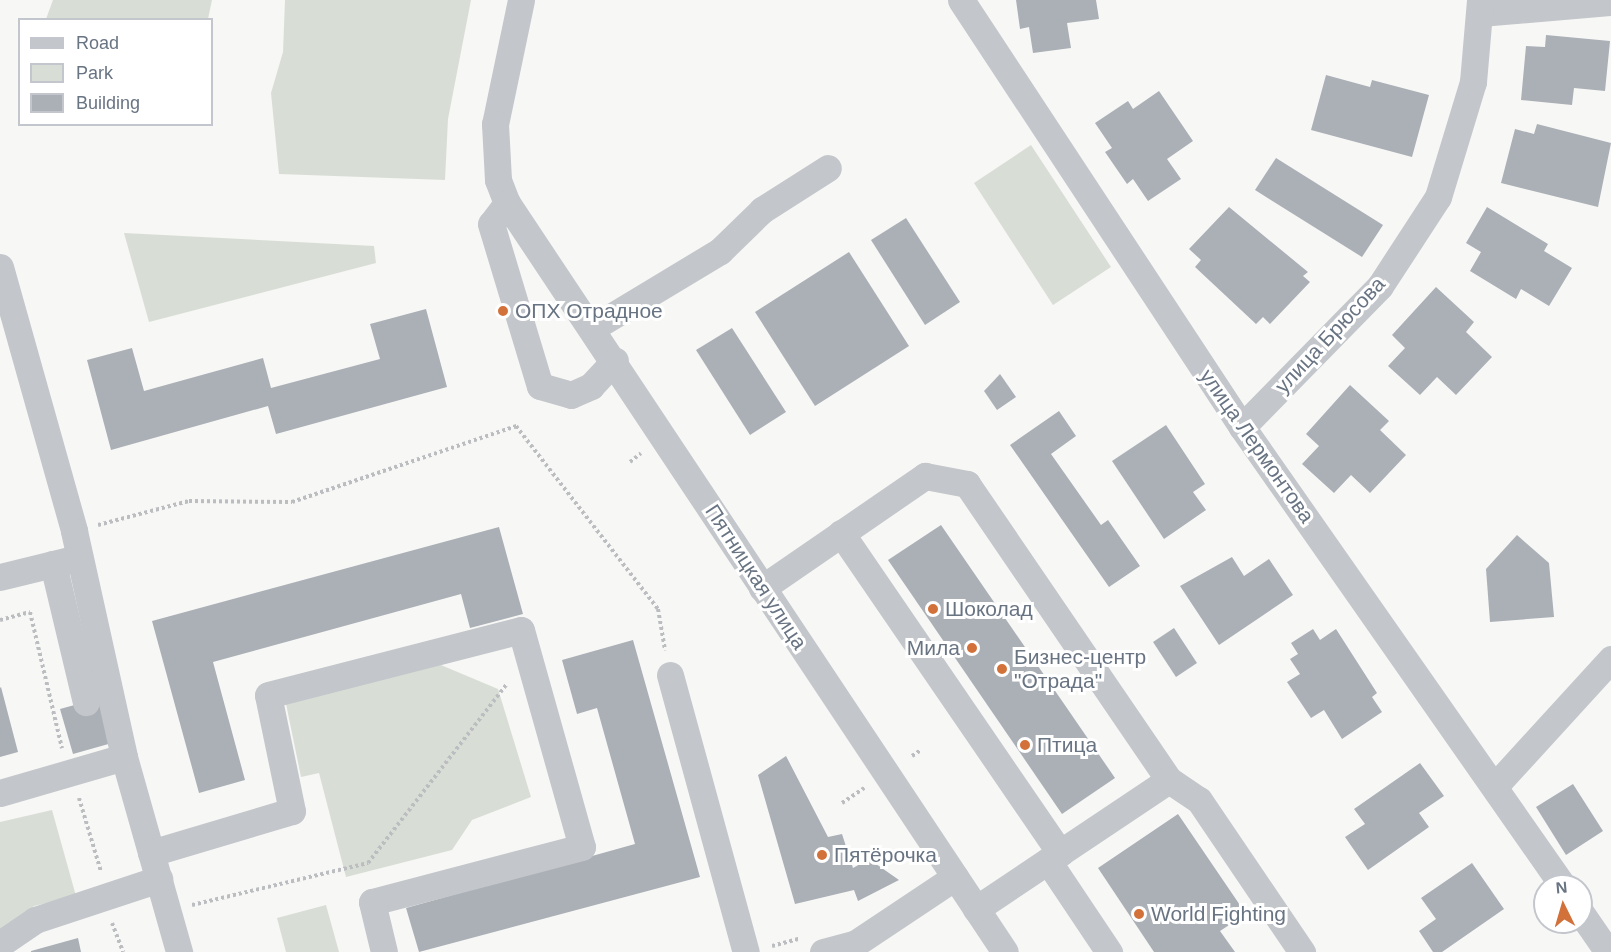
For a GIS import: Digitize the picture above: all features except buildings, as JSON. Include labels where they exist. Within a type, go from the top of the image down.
[{"type":"street","name":"Пятницкая улица","points":[[521,0],[495,124],[498,180],[507,203],[594,327],[762,588],[1005,952]]},
{"type":"street","name":"улица Лермонтова","points":[[960,0],[1242,427],[1555,874]]},
{"type":"street","points":[[1480,6],[1611,2]]},
{"type":"street","name":"улица Брюсова","points":[[1242,427],[1380,286],[1438,197],[1473,82],[1480,6]]},
{"type":"street","points":[[594,327],[720,251],[762,210],[828,168]]},
{"type":"street","points":[[507,203],[490,224],[540,386],[571,395],[591,386],[615,360]]},
{"type":"street","points":[[0,267],[75,531],[79,558],[124,757],[179,952]]},
{"type":"street","points":[[762,588],[925,476],[967,484],[1169,780],[1199,800],[1302,952]]},
{"type":"street","points":[[841,533],[1054,857],[1109,952]]},
{"type":"street","points":[[0,577],[79,558]]},
{"type":"street","points":[[53,564],[86,702]]},
{"type":"street","points":[[151,853],[292,811],[268,694],[521,630],[582,847],[372,902],[384,952]]},
{"type":"street","points":[[1495,786],[1611,658]]},
{"type":"street","points":[[670,675],[746,952]]},
{"type":"street","points":[[0,793],[124,757]]},
{"type":"street","points":[[976,909],[1169,780]]},
{"type":"street","points":[[823,952],[871,944],[955,877]]},
{"type":"street","points":[[0,944],[35,920],[107,893],[159,879]]},
{"type":"street","points":[[1593,930],[1608,952]]},
{"type":"path","points":[[75,531],[189,501],[292,502],[516,426],[658,609],[670,675]]},
{"type":"path","points":[[0,620],[30,612],[71,772],[114,922]]},
{"type":"path","points":[[189,906],[368,862],[509,681]]},
{"type":"path","points":[[912,756],[921,750]]},
{"type":"path","points":[[842,803],[864,788]]},
{"type":"green space","points":[[53,0],[212,0],[208,18],[46,18]]},
{"type":"green space","points":[[285,0],[471,0],[448,119],[445,180],[279,174],[271,93],[283,52]]},
{"type":"green space","points":[[1031,145],[1111,267],[1053,305],[974,183]]},
{"type":"green space","points":[[124,233],[374,246],[376,263],[149,322]]},
{"type":"green space","points":[[429,660],[498,689],[531,797],[472,820],[452,850],[346,877],[319,773],[301,777],[285,699]]},
{"type":"green space","points":[[52,810],[76,896],[34,906],[0,935],[0,822]]},
{"type":"green space","points":[[326,905],[339,952],[286,952],[277,918]]},
{"type":"place","name":"ОПХ Отрадное","points":[[503,311]]},
{"type":"place","name":"Шоколад","points":[[933,609]]},
{"type":"place","name":"Мила","points":[[972,648]]},
{"type":"place","name":"Бизнес-центр \"Отрада\"","points":[[1002,669]]},
{"type":"place","name":"Птица","points":[[1025,745]]},
{"type":"place","name":"Пятёрочка","points":[[822,855]]},
{"type":"place","name":"World Fighting","points":[[1139,914]]}]
